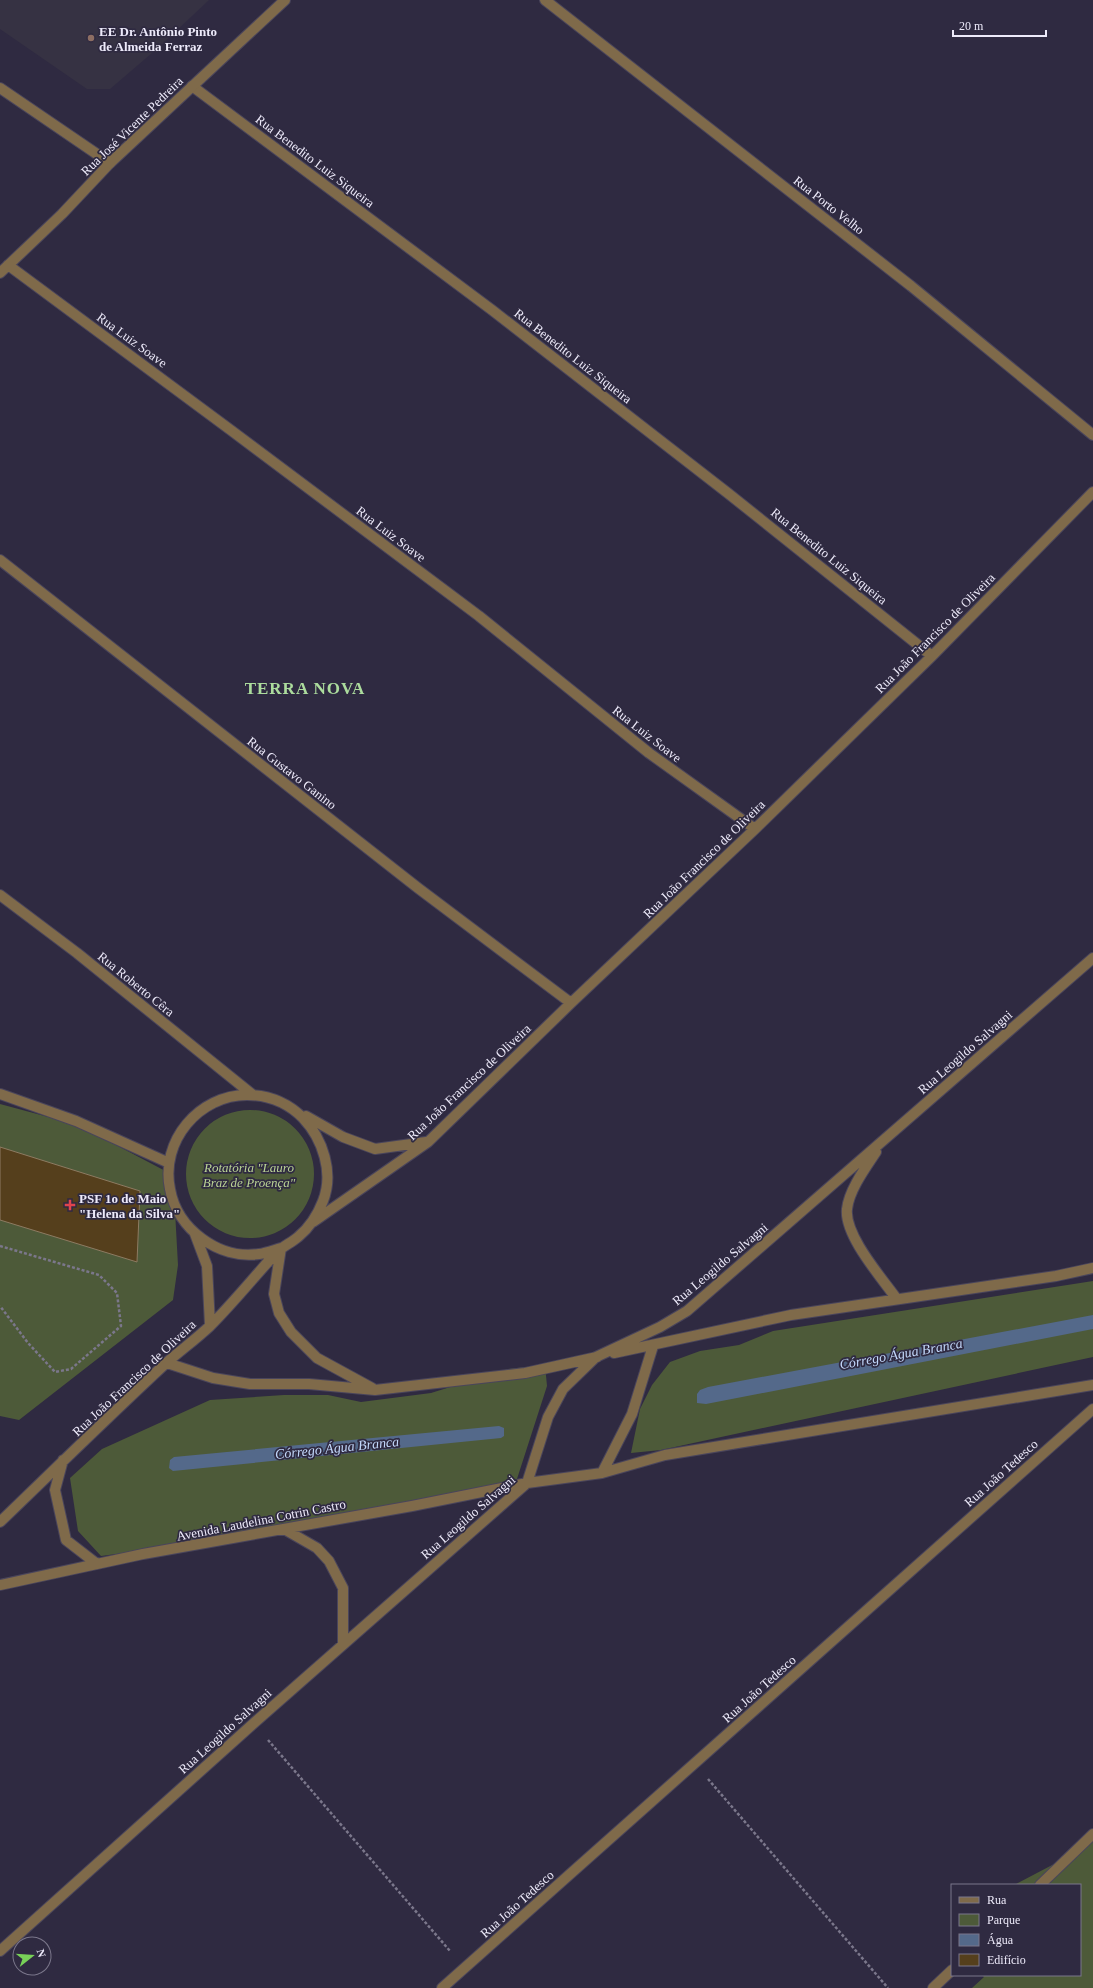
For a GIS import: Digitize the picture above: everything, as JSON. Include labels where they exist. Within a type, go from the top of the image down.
[{"type":"street","name":"Rua José Vicente Pedreira","points":[[0,273],[62,214],[110,163],[285,0]]},
{"type":"street","name":"Rua Porto Velho","points":[[545,0],[912,286],[1093,435]]},
{"type":"street","name":"Rua Benedito Luiz Siqueira","points":[[192,86],[492,310],[730,494],[932,656]]},
{"type":"street","points":[[0,88],[110,163]]},
{"type":"street","name":"Rua Luiz Soave","points":[[8,265],[232,430],[479,616],[649,753],[755,829]]},
{"type":"street","name":"Rua João Francisco de Oliveira","points":[[313,1222],[428,1142],[571,1003],[755,829],[932,656],[1093,492]]},
{"type":"street","name":"Rua Gustavo Ganino","points":[[0,560],[418,888],[571,1003]]},
{"type":"street","name":"Rua Roberto Cêra","points":[[0,895],[77,953],[253,1095]]},
{"type":"street","name":"Rua Leogildo Salvagni","points":[[0,1951],[254,1723],[527,1483],[548,1417],[563,1389],[596,1357],[660,1327],[687,1311],[1093,958]]},
{"type":"street","points":[[0,1094],[76,1121],[169,1163]]},
{"type":"street","points":[[296,1110],[313,1128],[324,1151],[327,1169],[324,1200],[313,1222],[298,1237],[281,1248],[258,1254],[235,1254],[214,1247],[195,1234],[179,1214],[170,1189],[169,1163],[179,1135],[187,1123],[198,1112],[210,1104],[224,1098],[238,1095],[269,1097],[296,1110],[343,1137],[374,1149],[428,1142]]},
{"type":"street","points":[[881,1143],[855,1184],[846,1209],[852,1237],[896,1298]]},
{"type":"street","points":[[195,1234],[207,1266],[210,1325]]},
{"type":"street","points":[[281,1248],[274,1294],[279,1313],[291,1332],[318,1358],[375,1390]]},
{"type":"street","name":"Rua João Francisco de Oliveira","points":[[0,1522],[167,1362],[210,1325],[281,1248]]},
{"type":"street","points":[[167,1362],[213,1378],[250,1384],[309,1384],[375,1390],[525,1373],[653,1346],[698,1334],[791,1315],[896,1298],[1056,1276],[1093,1268]]},
{"type":"street","points":[[602,1473],[632,1414],[653,1346]]},
{"type":"street","name":"Avenida Laudelina Cotrin Castro","points":[[0,1585],[97,1564],[412,1506],[527,1483],[602,1473],[666,1455],[1093,1384]]},
{"type":"street","name":"Rua João Tedesco","points":[[442,1988],[1093,1409]]},
{"type":"street","points":[[63,1460],[55,1490],[66,1540],[97,1564]]},
{"type":"street","points":[[284,1529],[317,1548],[329,1561],[343,1588],[343,1644]]},
{"type":"street","points":[[1041,1884],[1093,1834]]},
{"type":"street","points":[[933,1988],[951,1971]]},
{"type":"path","points":[[0,1246],[99,1275],[117,1293],[121,1326],[71,1369],[55,1372],[28,1344],[0,1306]]},
{"type":"path","points":[[254,1723],[464,1968]]},
{"type":"path","points":[[694,1764],[888,1988]]},
{"type":"shaded area","name":"EE Dr. Antônio Pinto de Almeida Ferraz","points":[[0,0],[209,0],[159,47],[110,89],[87,89],[0,29]]},
{"type":"green space","points":[[0,1104],[78,1125],[173,1175],[178,1265],[173,1300],[19,1420],[0,1416]]},
{"type":"green space","name":"Rotatória \"Lauro Braz de Proença\"","points":[[256,1110],[280,1117],[291,1124],[300,1133],[309,1149],[313,1161],[313,1187],[307,1204],[300,1215],[291,1224],[280,1231],[263,1237],[244,1238],[220,1231],[209,1224],[200,1215],[193,1204],[187,1187],[186,1168],[193,1144],[200,1133],[209,1124],[220,1117],[237,1111]]},
{"type":"green space","points":[[1093,1281],[1093,1357],[661,1450],[631,1453],[640,1409],[652,1385],[670,1362],[700,1351],[739,1345],[773,1331]]},
{"type":"green space","points":[[545,1365],[547,1386],[516,1482],[155,1549],[101,1556],[78,1531],[70,1478],[102,1449],[210,1400],[284,1395],[328,1395],[361,1402],[431,1393],[508,1369]]},
{"type":"green space","points":[[1093,1828],[1093,1988],[972,1988],[984,1977],[983,1976],[1081,1976],[1081,1884],[1016,1884],[1056,1863]]},
{"type":"water","name":"Córrego Água Branca","points":[[1093,1315],[1093,1329],[706,1404],[697,1403],[697,1394],[700,1390],[708,1387]]},
{"type":"water","name":"Córrego Água Branca","points":[[499,1426],[504,1428],[504,1436],[501,1438],[173,1471],[169,1468],[170,1460],[174,1457]]},
{"type":"building","name":"PSF 1o de Maio \"Helena da Silva\"","points":[[0,1147],[140,1191],[137,1262],[0,1220]]},
{"type":"place","name":"EE Dr. Antônio Pinto de Almeida Ferraz","points":[[91,38]]},
{"type":"place","name":"PSF 1o de Maio \"Helena da Silva\"","points":[[70,1205]]},
{"type":"district","name":"TERRA NOVA","points":[[305,688]]}]
